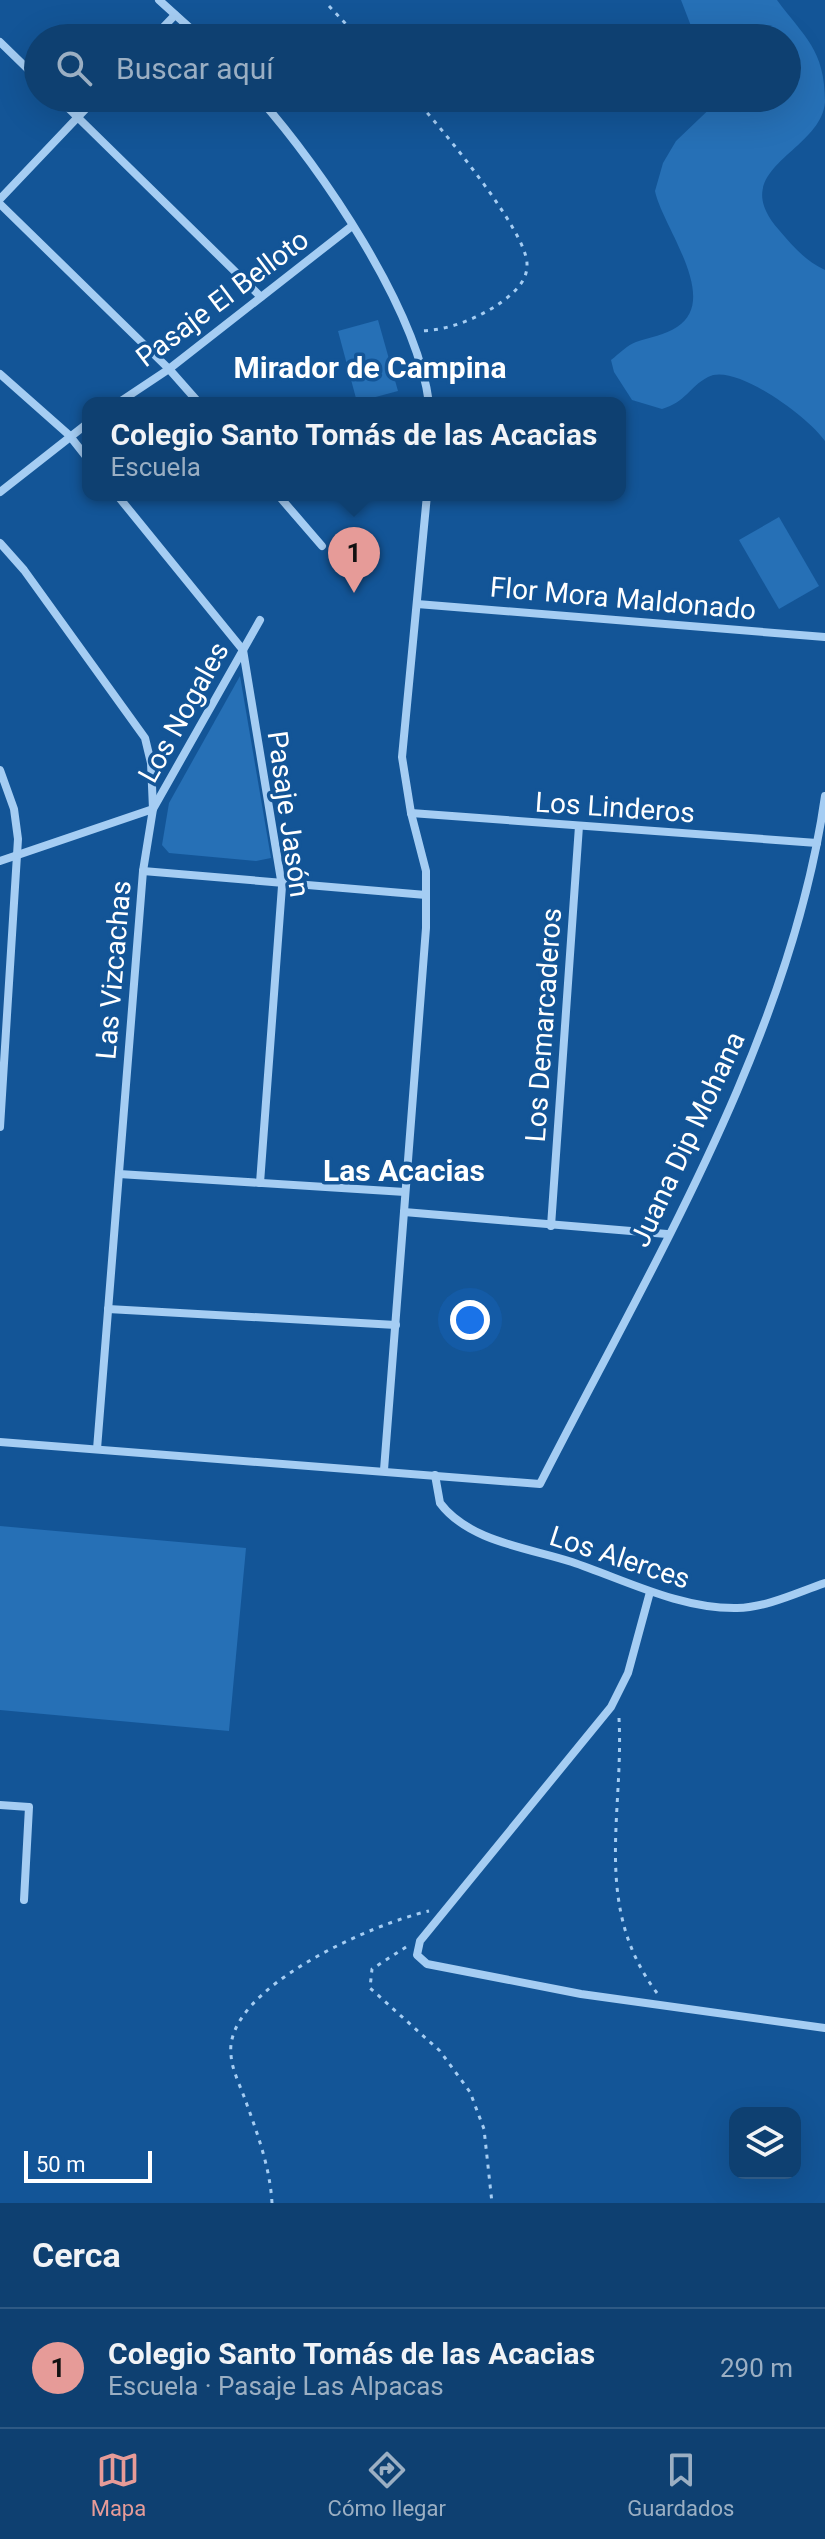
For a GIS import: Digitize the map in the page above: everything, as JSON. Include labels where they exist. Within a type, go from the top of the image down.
[{"type":"street","points":[[159,0],[185,24]]},
{"type":"street","points":[[166,24],[175,15]]},
{"type":"street","points":[[0,42],[24,65]]},
{"type":"street","points":[[73,112],[261,297]]},
{"type":"street","points":[[83,112],[0,201],[194,397]]},
{"type":"street","points":[[270,112],[314,168],[352,226],[409,331],[427,397]]},
{"type":"street","name":"Pasaje El Belloto","points":[[127,397],[169,369],[352,226]]},
{"type":"street","points":[[0,374],[69,435],[82,451]]},
{"type":"street","points":[[0,492],[82,427]]},
{"type":"street","name":"Pasaje Jasón","points":[[122,501],[243,650],[282,886],[260,1183]]},
{"type":"street","points":[[283,501],[322,546]]},
{"type":"street","points":[[384,1470],[426,895],[426,871],[411,813],[402,757],[426,501]]},
{"type":"street","name":"Las Vizcachas","points":[[0,543],[24,570],[138,725],[151,763],[153,809],[143,871],[97,1449]]},
{"type":"street","name":"Flor Mora Maldonado","points":[[417,604],[825,637]]},
{"type":"street","name":"Los Nogales","points":[[0,861],[153,809],[260,620]]},
{"type":"street","points":[[0,770],[17,822],[0,1127]]},
{"type":"street","name":"Juana Dip Mohana","points":[[540,1484],[667,1234],[765,1024],[795,935],[825,796]]},
{"type":"street","name":"Los Linderos","points":[[411,813],[817,843]]},
{"type":"street","name":"Los Demarcaderos","points":[[551,1226],[579,826]]},
{"type":"street","points":[[143,871],[282,886],[426,895]]},
{"type":"street","points":[[119,1174],[405,1192]]},
{"type":"street","points":[[404,1212],[667,1234]]},
{"type":"street","points":[[108,1309],[396,1325]]},
{"type":"street","name":"Los Alerces","points":[[0,1442],[540,1484]]},
{"type":"street","name":"Los Alerces","points":[[435,1475],[440,1503],[467,1524],[505,1542],[568,1561],[650,1592],[704,1605],[739,1608],[777,1601],[825,1583]]},
{"type":"street","points":[[650,1592],[639,1642],[617,1695],[603,1718],[418,1945],[417,1955],[427,1964],[581,1994],[825,2028]]},
{"type":"street","points":[[0,1805],[29,1807],[24,1900]]},
{"type":"path","points":[[329,6],[346,24]]},
{"type":"path","points":[[409,331],[448,327],[483,313],[519,287],[527,264],[523,248],[478,177],[425,112]]},
{"type":"path","points":[[617,1695],[619,1760],[613,1858],[616,1894],[633,1952],[667,2005]]},
{"type":"path","points":[[272,2203],[264,2153],[231,2055],[233,2030],[239,2019],[275,1986],[336,1945],[380,1925],[448,1907]]},
{"type":"path","points":[[418,1945],[395,1952],[372,1969],[370,1988],[451,2062],[470,2092],[484,2129],[492,2203]]},
{"type":"shaded area","points":[[681,0],[777,0],[796,24],[690,24]]},
{"type":"shaded area","points":[[801,31],[817,56],[825,102],[820,120],[768,176],[762,191],[765,209],[779,230],[805,258],[825,270],[825,441],[788,407],[735,377],[720,374],[708,377],[677,402],[662,409],[632,400],[614,372],[611,360],[626,347],[672,330],[689,315],[693,299],[691,281],[655,191],[663,163],[676,141],[706,112],[801,112]]},
{"type":"shaded area","points":[[378,320],[398,391],[376,397],[356,397],[338,331]]},
{"type":"shaded area","points":[[779,517],[819,586],[779,609],[739,540]]},
{"type":"shaded area","points":[[240,676],[271,858],[256,861],[169,853],[162,845],[169,803]]},
{"type":"shaded area","points":[[0,1526],[246,1548],[229,1731],[0,1710]]},
{"type":"place","name":"Colegio Santo Tomás de las Acacias","points":[[354,593]]},
{"type":"district","name":"Mirador de Campina","points":[[370,368]]},
{"type":"district","name":"Las Acacias","points":[[404,1171]]}]
